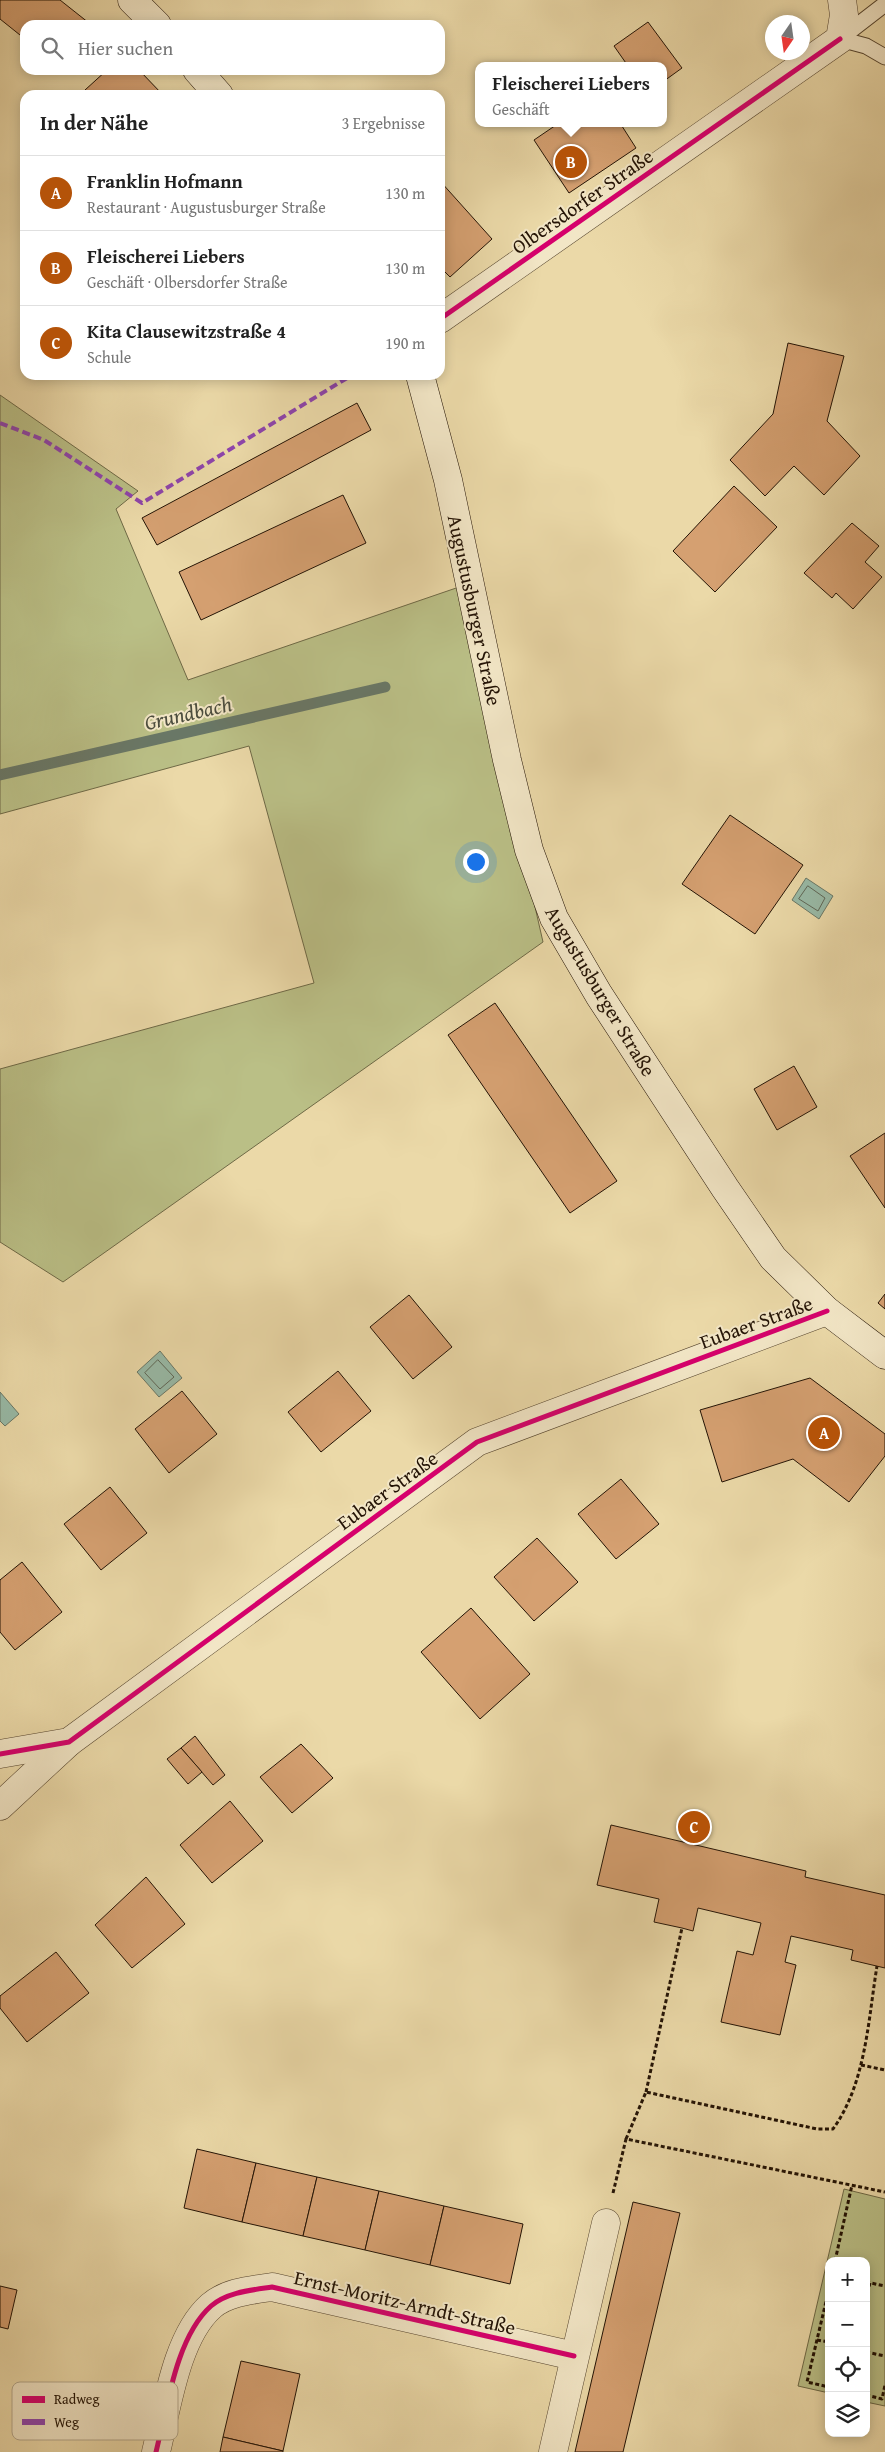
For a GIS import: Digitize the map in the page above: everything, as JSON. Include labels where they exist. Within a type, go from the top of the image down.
[{"type":"street","points":[[132,0],[152,20]]},
{"type":"street","points":[[840,39],[844,15],[842,0]]},
{"type":"street","name":"Olbersdorfer Straße","points":[[445,316],[840,39]]},
{"type":"street","points":[[201,75],[215,90]]},
{"type":"street","name":"Augustusburger Straße","points":[[421,380],[448,480],[494,706],[509,769],[529,850],[552,912],[599,996],[773,1258],[827,1311],[885,1355]]},
{"type":"street","name":"Eubaer Straße","points":[[0,1806],[69,1742],[477,1442],[827,1311]]},
{"type":"street","name":"Eubaer Straße","points":[[0,1754],[69,1742]]},
{"type":"street","points":[[554,2452],[574,2356],[606,2223]]},
{"type":"street","name":"Ernst-Moritz-Arndt-Straße","points":[[175,2382],[188,2335],[211,2306],[238,2292],[272,2287],[574,2356]]},
{"type":"lane","name":"Olbersdorfer Straße","points":[[840,39],[885,4]]},
{"type":"lane","points":[[840,39],[866,46],[885,57]]},
{"type":"path","points":[[606,2223],[626,2139],[646,2092],[682,1928]]},
{"type":"path","points":[[646,2092],[817,2129],[833,2130],[846,2112],[861,2065],[877,1966]]},
{"type":"path","points":[[861,2065],[885,2070]]},
{"type":"path","points":[[626,2139],[885,2192]]},
{"type":"path","points":[[836,2257],[852,2185]]},
{"type":"path","points":[[870,2282],[885,2286]]},
{"type":"path","points":[[825,2386],[808,2382],[826,2302]]},
{"type":"path","points":[[817,2340],[825,2341]]},
{"type":"path","points":[[870,2353],[885,2356]]},
{"type":"path","points":[[870,2397],[882,2399],[885,2385]]},
{"type":"green space","points":[[0,395],[138,491],[116,509],[188,680],[462,586],[543,942],[63,1282],[0,1242],[0,1069],[314,983],[249,746],[0,814]]},
{"type":"green space","points":[[844,2189],[885,2199],[885,2406],[870,2403],[870,2257],[828,2257]]},
{"type":"green space","points":[[825,2270],[825,2392],[798,2386]]},
{"type":"water","points":[[806,878],[833,896],[819,919],[792,900]]},
{"type":"water","points":[[160,1351],[182,1378],[159,1397],[137,1372]]},
{"type":"water","points":[[0,1392],[19,1414],[5,1426],[0,1421]]},
{"type":"building","points":[[0,0],[60,0],[85,20],[20,20],[20,35],[0,19]]},
{"type":"building","points":[[648,22],[682,68],[667,79],[667,62],[625,62],[614,46]]},
{"type":"building","points":[[102,75],[144,75],[158,90],[85,90]]},
{"type":"building","points":[[553,127],[623,127],[636,148],[569,193],[534,140]]},
{"type":"building","points":[[445,187],[492,239],[450,277],[445,272]]},
{"type":"building","points":[[788,343],[844,356],[827,421],[860,456],[824,495],[794,466],[765,496],[730,460],[773,414]]},
{"type":"building","points":[[357,403],[371,430],[157,545],[142,518]]},
{"type":"building","points":[[734,486],[777,527],[715,592],[673,551]]},
{"type":"building","points":[[343,495],[366,543],[201,620],[179,572]]},
{"type":"building","points":[[852,523],[879,546],[865,562],[882,577],[853,609],[836,593],[832,598],[804,573]]},
{"type":"building","points":[[730,815],[803,865],[755,934],[682,884]]},
{"type":"building","points":[[495,1003],[617,1181],[570,1213],[448,1035]]},
{"type":"building","points":[[794,1066],[817,1107],[777,1130],[754,1089]]},
{"type":"building","points":[[885,1133],[885,1208],[850,1156]]},
{"type":"building","points":[[885,1294],[885,1309],[878,1303]]},
{"type":"building","points":[[409,1295],[452,1347],[413,1379],[370,1327]]},
{"type":"building","points":[[338,1371],[371,1411],[321,1452],[288,1412]]},
{"type":"building","points":[[810,1378],[885,1434],[885,1456],[849,1502],[793,1459],[722,1482],[700,1410]]},
{"type":"building","points":[[182,1391],[217,1434],[169,1473],[135,1429]]},
{"type":"building","points":[[621,1479],[659,1524],[616,1559],[578,1514]]},
{"type":"building","points":[[110,1487],[147,1533],[101,1570],[64,1524]]},
{"type":"building","points":[[537,1538],[578,1582],[534,1621],[494,1577]]},
{"type":"building","points":[[22,1562],[62,1612],[15,1650],[0,1632],[0,1580]]},
{"type":"building","points":[[471,1608],[530,1674],[480,1719],[421,1652]]},
{"type":"building","points":[[195,1736],[225,1775],[213,1785],[181,1748]]},
{"type":"building","points":[[301,1744],[333,1778],[292,1813],[260,1777]]},
{"type":"building","points":[[181,1748],[202,1772],[188,1784],[167,1759]]},
{"type":"building","points":[[230,1801],[263,1841],[212,1883],[180,1845]]},
{"type":"building","points":[[611,1825],[806,1871],[805,1877],[885,1895],[885,1968],[851,1960],[853,1950],[791,1936],[785,1962],[796,1965],[780,2035],[721,2022],[737,1951],[753,1955],[761,1923],[698,1908],[693,1931],[654,1922],[659,1899],[597,1885]]},
{"type":"building","points":[[146,1877],[185,1924],[132,1968],[95,1925]]},
{"type":"building","points":[[56,1952],[89,1993],[27,2042],[0,2008],[0,1996]]},
{"type":"building","points":[[197,2149],[256,2163],[242,2222],[184,2208]]},
{"type":"building","points":[[256,2163],[317,2177],[303,2236],[242,2222]]},
{"type":"building","points":[[317,2177],[379,2191],[365,2250],[303,2236]]},
{"type":"building","points":[[379,2191],[444,2206],[430,2265],[365,2250]]},
{"type":"building","points":[[633,2202],[680,2213],[623,2452],[575,2452]]},
{"type":"building","points":[[444,2206],[523,2224],[510,2284],[430,2265]]},
{"type":"building","points":[[0,2286],[17,2290],[8,2329],[0,2327]]},
{"type":"building","points":[[241,2361],[300,2374],[283,2451],[223,2437]]},
{"type":"building","points":[[223,2437],[283,2451],[283,2452],[220,2452]]},
{"type":"waterway","name":"Grundbach","points":[[0,775],[385,687]]},
{"type":"marked path","points":[[0,423],[44,440],[142,503],[344,380]]},
{"type":"cycle path","points":[[445,316],[840,39]]},
{"type":"cycle path","points":[[0,1754],[69,1742],[477,1442],[827,1311]]},
{"type":"cycle path","points":[[172,2382],[189,2336],[199,2319],[211,2306],[217,2301],[240,2292],[272,2287],[574,2356]]},
{"type":"cycle path","points":[[156,2452],[159,2440]]},
{"type":"place","name":"Fleischerei Liebers","points":[[571,162]]},
{"type":"place","name":"Franklin Hofmann","points":[[824,1433]]},
{"type":"place","name":"Kita Clausewitzstraße 4","points":[[694,1827]]}]
